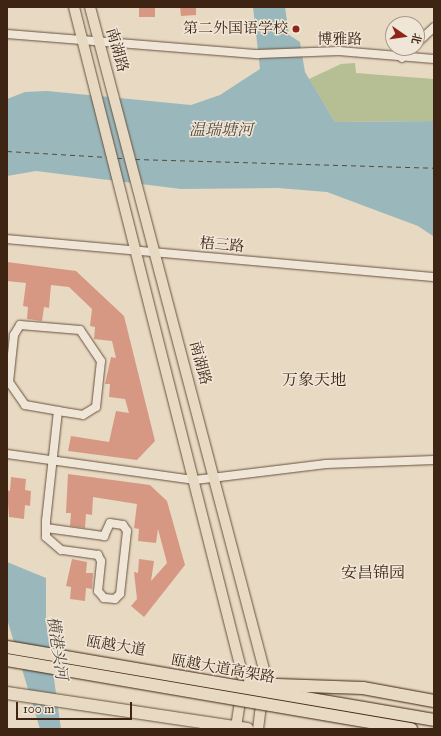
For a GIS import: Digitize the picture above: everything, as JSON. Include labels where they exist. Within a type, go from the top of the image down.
[{"type":"highway","name":"瓯越大道","points":[[9,646],[263,686],[432,707]]},
{"type":"highway","name":"瓯越大道高架路","points":[[9,646],[221,685],[434,720]]},
{"type":"highway","name":"瓯越大道高架路","points":[[7,660],[411,729]]},
{"type":"highway","points":[[221,685],[326,685],[432,707]]},
{"type":"highway","points":[[11,694],[241,728]]},
{"type":"main road","name":"南湖路","points":[[74,7],[91,77],[123,194],[134,249],[195,480],[243,682],[241,728]]},
{"type":"main road","name":"南湖路","points":[[90,7],[215,477],[265,673],[258,729]]},
{"type":"street","points":[[425,35],[434,26]]},
{"type":"street","name":"博雅路","points":[[7,34],[258,54],[302,55],[339,51],[434,60]]},
{"type":"street","name":"梧三路","points":[[7,239],[134,249],[155,253],[434,277]]},
{"type":"street","points":[[20,325],[80,330],[101,362],[96,407],[84,415],[58,411],[25,406],[9,382],[14,335],[20,325]]},
{"type":"street","points":[[46,528],[104,536],[110,523],[123,525],[127,531],[120,594],[115,599],[104,598],[98,591],[101,561],[98,556],[62,550],[46,537],[46,528],[52,461],[58,411]]},
{"type":"street","points":[[7,454],[195,480],[326,464],[434,460]]},
{"type":"green space","points":[[355,63],[356,73],[434,79],[434,121],[335,122],[309,79],[341,64]]},
{"type":"water","name":"温瑞塘河","points":[[253,7],[285,7],[289,35],[300,42],[305,72],[335,122],[434,121],[434,292],[433,236],[418,226],[327,192],[278,188],[181,189],[36,171],[7,176],[7,99],[25,92],[47,91],[191,105],[220,95],[260,69]]},
{"type":"water","points":[[7,562],[46,578],[46,622],[61,729],[40,729],[7,619]]},
{"type":"building","points":[[139,7],[155,7],[155,17],[139,17]]},
{"type":"building","points":[[180,7],[196,7],[196,15],[181,16]]},
{"type":"building","points":[[7,262],[76,271],[124,316],[155,441],[137,460],[68,451],[71,436],[109,442],[116,411],[129,413],[125,399],[109,397],[110,384],[105,384],[111,357],[116,358],[112,341],[94,339],[95,327],[90,326],[92,309],[69,287],[51,285],[49,308],[44,307],[42,321],[27,319],[28,307],[23,306],[26,283],[7,281]]},
{"type":"building","points":[[68,474],[150,485],[167,501],[185,565],[144,617],[131,606],[137,599],[134,572],[138,573],[139,559],[154,561],[151,581],[167,563],[158,529],[156,543],[138,541],[139,529],[134,528],[137,504],[93,497],[92,515],[86,514],[85,528],[70,526],[71,513],[66,513]]},
{"type":"building","points":[[11,477],[26,479],[25,490],[31,491],[30,506],[25,505],[24,519],[9,517],[7,490],[10,491]]},
{"type":"building","points":[[72,559],[87,562],[86,573],[93,573],[92,589],[86,588],[85,601],[70,599],[71,587],[66,586]]},
{"type":"ferry route","points":[[7,151],[108,157]]},
{"type":"ferry route","points":[[117,158],[126,158]]},
{"type":"ferry route","points":[[135,159],[434,168]]},
{"type":"place","name":"第二外国语学校","points":[[296,29]]},
{"type":"district","name":"万象天地","points":[[314,380]]},
{"type":"district","name":"安昌锦园","points":[[373,573]]},
{"type":"water label","name":"横港头河","points":[[57,648]]}]
